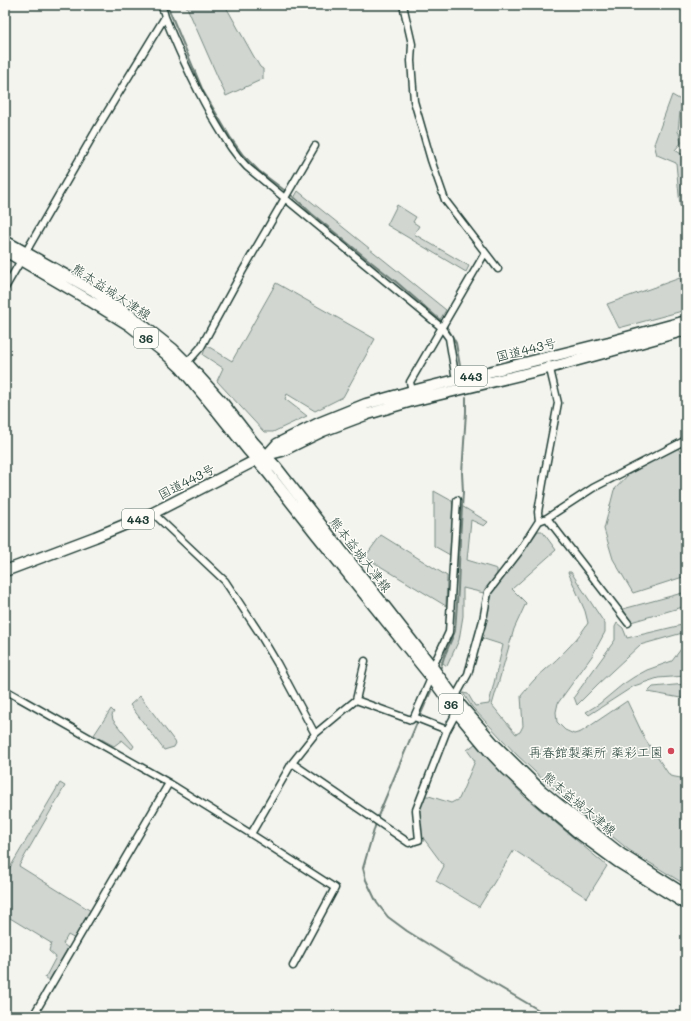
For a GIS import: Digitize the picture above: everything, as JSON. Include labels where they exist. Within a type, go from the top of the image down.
[{"type":"main road","name":"熊本益城大津線","points":[[5,241],[24,257]]},
{"type":"main road","name":"熊本益城大津線","points":[[5,251],[24,257],[94,291],[141,323],[173,349],[184,366],[223,403],[254,443],[262,458],[278,468],[432,672],[489,751],[538,799],[577,832],[618,862],[686,904]]},
{"type":"main road","name":"国道443号","points":[[5,571],[95,537],[152,513],[262,458],[282,451],[323,431],[368,414],[548,363],[609,342],[686,321]]},
{"type":"main road","name":"国道443号","points":[[262,458],[277,444],[319,423],[366,404],[456,380],[611,352],[686,330]]},
{"type":"main road","name":"熊本益城大津線","points":[[456,705],[504,754],[549,796],[584,825],[621,854],[686,895]]},
{"type":"street","points":[[161,5],[189,73],[204,104],[238,158],[443,324],[449,338],[456,380]]},
{"type":"street","points":[[403,5],[412,44],[411,61],[414,100],[431,160],[445,200],[498,269]]},
{"type":"street","points":[[5,288],[98,127],[165,17]]},
{"type":"street","points":[[184,366],[201,346],[315,146]]},
{"type":"street","points":[[412,391],[410,382],[485,252]]},
{"type":"street","points":[[539,521],[538,512],[558,402],[548,363]]},
{"type":"street","points":[[292,763],[409,843],[419,840],[416,810],[447,730],[454,717],[458,692],[468,674],[483,620],[488,592],[519,552],[539,521],[547,518],[593,488],[686,440]]},
{"type":"street","points":[[418,719],[435,662],[449,632],[457,500]]},
{"type":"street","points":[[152,513],[225,581],[277,663],[315,734]]},
{"type":"street","points":[[547,518],[628,623]]},
{"type":"street","points":[[251,834],[292,763],[315,734],[356,700],[365,661]]},
{"type":"street","points":[[5,690],[169,783],[335,888],[293,966]]},
{"type":"street","points":[[356,700],[411,720],[418,719],[447,730]]},
{"type":"street","points":[[33,1016],[169,783]]},
{"type":"shaded area","points":[[186,5],[225,5],[260,67],[263,69],[263,79],[226,96]]},
{"type":"shaded area","points":[[672,95],[686,103],[686,113],[680,111],[678,132],[681,143],[675,150],[686,157],[686,205],[680,206],[676,163],[657,155],[654,144]]},
{"type":"shaded area","points":[[298,191],[446,310],[439,321],[293,200]]},
{"type":"shaded area","points":[[397,205],[416,217],[413,222],[419,226],[414,234],[469,266],[466,272],[387,225]]},
{"type":"shaded area","points":[[680,278],[686,291],[686,310],[619,328],[607,304]]},
{"type":"shaded area","points":[[276,283],[375,339],[343,397],[315,411],[287,394],[285,399],[307,416],[273,432],[264,432],[217,381],[223,368],[203,355],[206,345],[232,361]]},
{"type":"shaded area","points":[[677,447],[686,460],[686,576],[633,593],[613,559],[604,529],[614,490],[628,475]]},
{"type":"shaded area","points":[[434,491],[452,501],[453,507],[450,555],[434,546]]},
{"type":"shaded area","points":[[460,505],[488,522],[484,526],[471,520],[467,560],[497,569],[497,576],[502,578],[538,531],[542,531],[556,550],[512,589],[526,603],[514,629],[492,705],[516,734],[520,732],[523,726],[521,696],[535,679],[570,646],[588,623],[585,611],[568,572],[571,572],[605,624],[605,632],[592,656],[558,703],[556,712],[557,722],[565,730],[574,734],[581,732],[627,701],[645,739],[670,776],[686,779],[686,885],[629,850],[549,785],[517,755],[472,707],[463,693],[468,694],[475,706],[489,704],[503,645],[481,638],[492,595],[463,588],[463,616],[459,640],[447,666],[439,660],[452,632]]},
{"type":"shaded area","points":[[381,535],[447,576],[446,606],[365,557]]},
{"type":"shaded area","points":[[686,592],[686,606],[631,622],[623,609]]},
{"type":"shaded area","points":[[617,623],[623,628],[627,638],[686,624],[686,632],[640,645],[577,705],[574,697],[615,640],[615,627]]},
{"type":"shaded area","points":[[686,646],[686,676],[658,678],[634,686],[589,715],[586,712],[634,677],[647,670],[672,661],[681,649]]},
{"type":"shaded area","points":[[686,684],[686,699],[648,692],[653,687]]},
{"type":"shaded area","points":[[140,696],[176,743],[174,747],[164,750],[130,705]]},
{"type":"shaded area","points":[[111,709],[114,712],[112,715],[113,720],[134,746],[132,749],[122,740],[114,746],[94,735]]},
{"type":"shaded area","points":[[475,744],[525,797],[607,866],[587,898],[514,850],[479,907],[436,881],[444,866],[421,835],[418,811],[424,796],[429,796],[451,803],[459,799],[475,761],[467,750]]},
{"type":"shaded area","points":[[60,783],[65,786],[19,866],[91,911],[75,939],[68,935],[63,944],[68,948],[49,981],[45,978],[56,957],[49,951],[51,943],[5,915],[5,876]]},
{"type":"waterway","points":[[167,5],[203,91],[230,137],[243,155],[259,171],[296,199],[440,320],[447,327],[456,343],[460,366]]},
{"type":"waterway","points":[[441,667],[455,631],[463,492],[462,473],[466,397]]},
{"type":"waterway","points":[[431,691],[378,816],[363,868],[366,880],[377,903],[388,917],[407,931],[455,961],[549,1016]]},
{"type":"place","name":"再春館製薬所 薬彩工園","points":[[671,751]]}]
